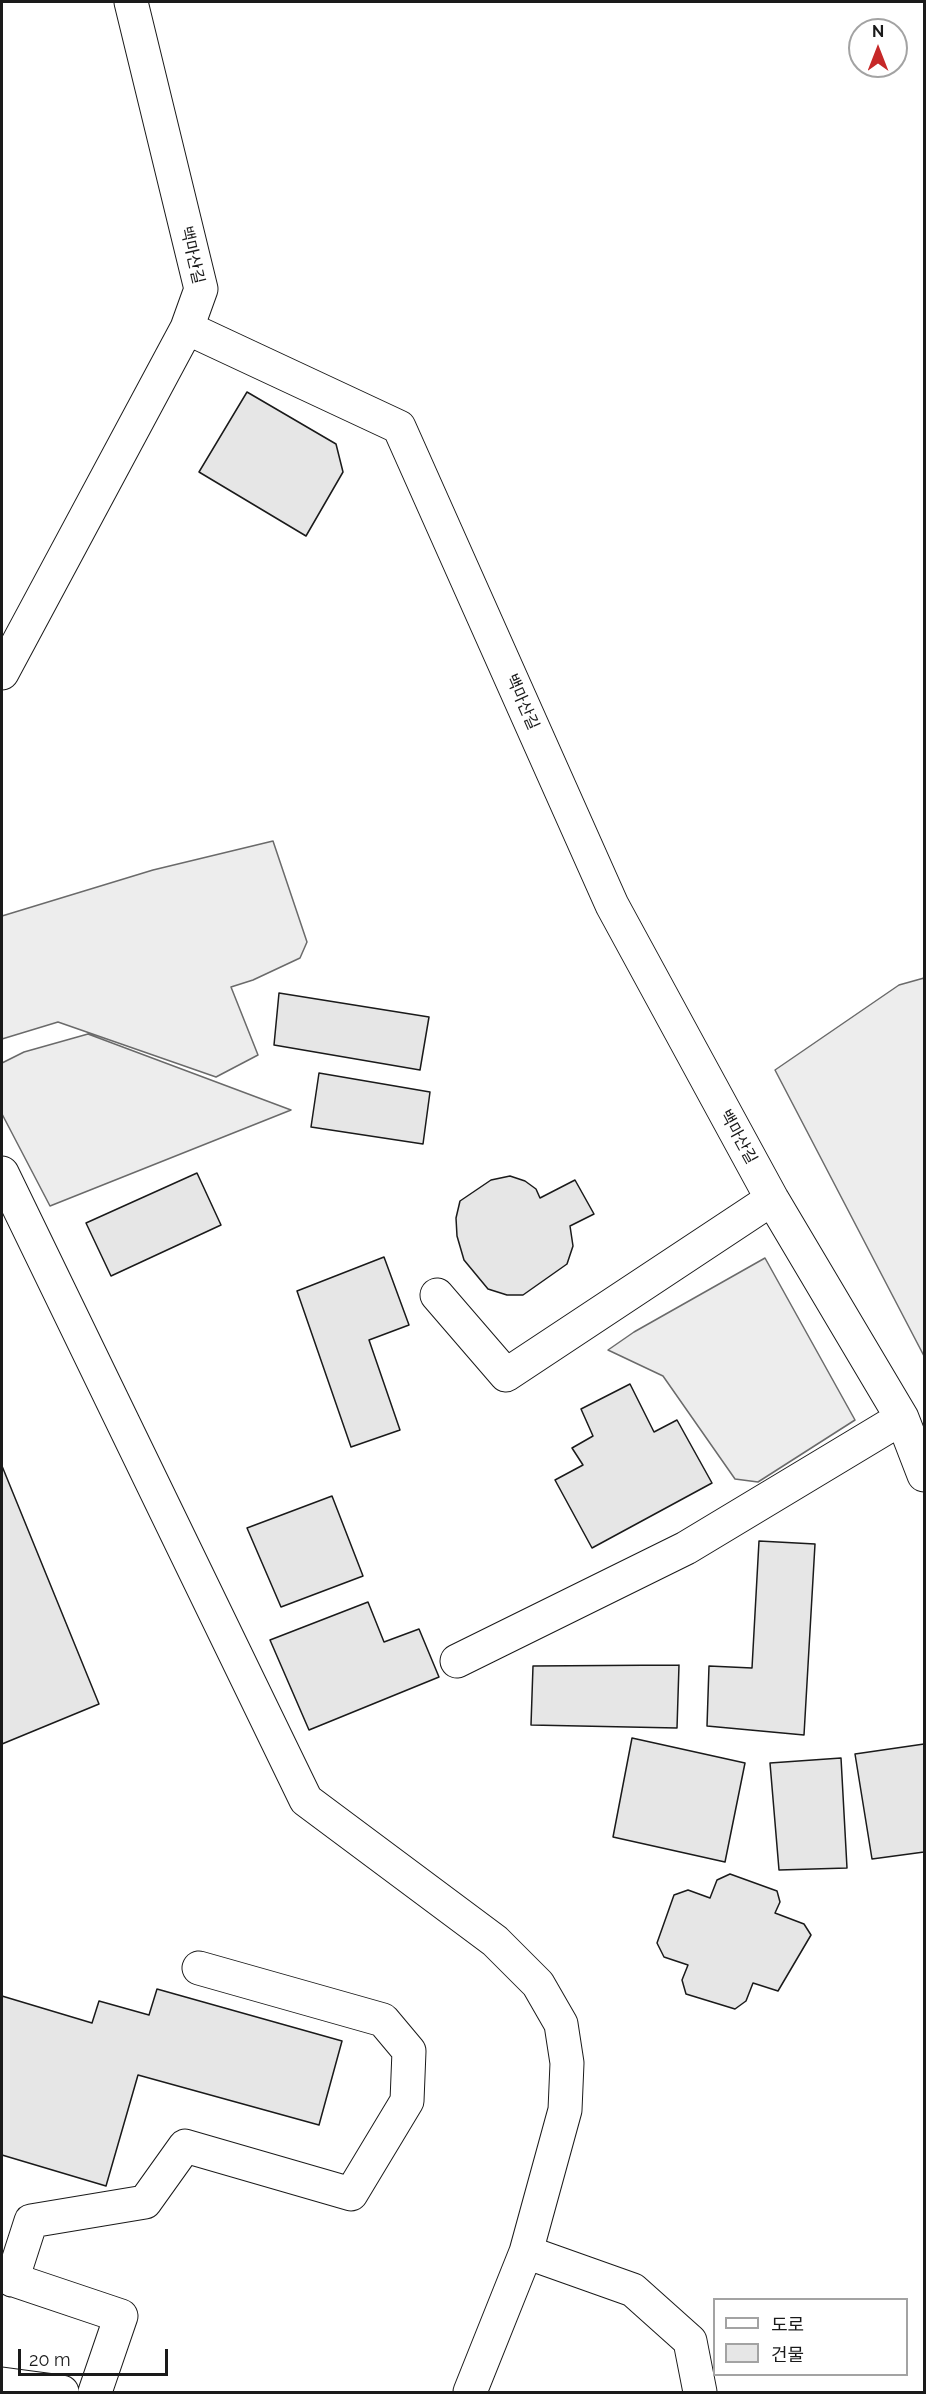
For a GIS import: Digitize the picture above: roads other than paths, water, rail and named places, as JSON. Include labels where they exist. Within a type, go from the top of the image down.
[{"type":"street","name":"백마산길","points":[[131,2],[201,289],[187,328],[399,427],[612,905],[772,1199],[902,1418],[924,1475]]},
{"type":"street","points":[[2,673],[187,328]]},
{"type":"street","points":[[2,1173],[306,1800],[495,1941],[538,1984],[561,2024],[567,2064],[565,2110],[526,2252],[470,2392]]},
{"type":"street","points":[[437,1294],[506,1375],[772,1199]]},
{"type":"street","points":[[457,1661],[686,1548],[902,1418]]},
{"type":"street","points":[[95,2392],[121,2316],[7,2278],[31,2221],[145,2202],[185,2146],[351,2194],[407,2101],[410,2051],[383,2020],[199,1968]]},
{"type":"street","points":[[526,2252],[633,2290],[690,2342],[700,2392]]},
{"type":"street","points":[[2,2384],[62,2392]]}]
